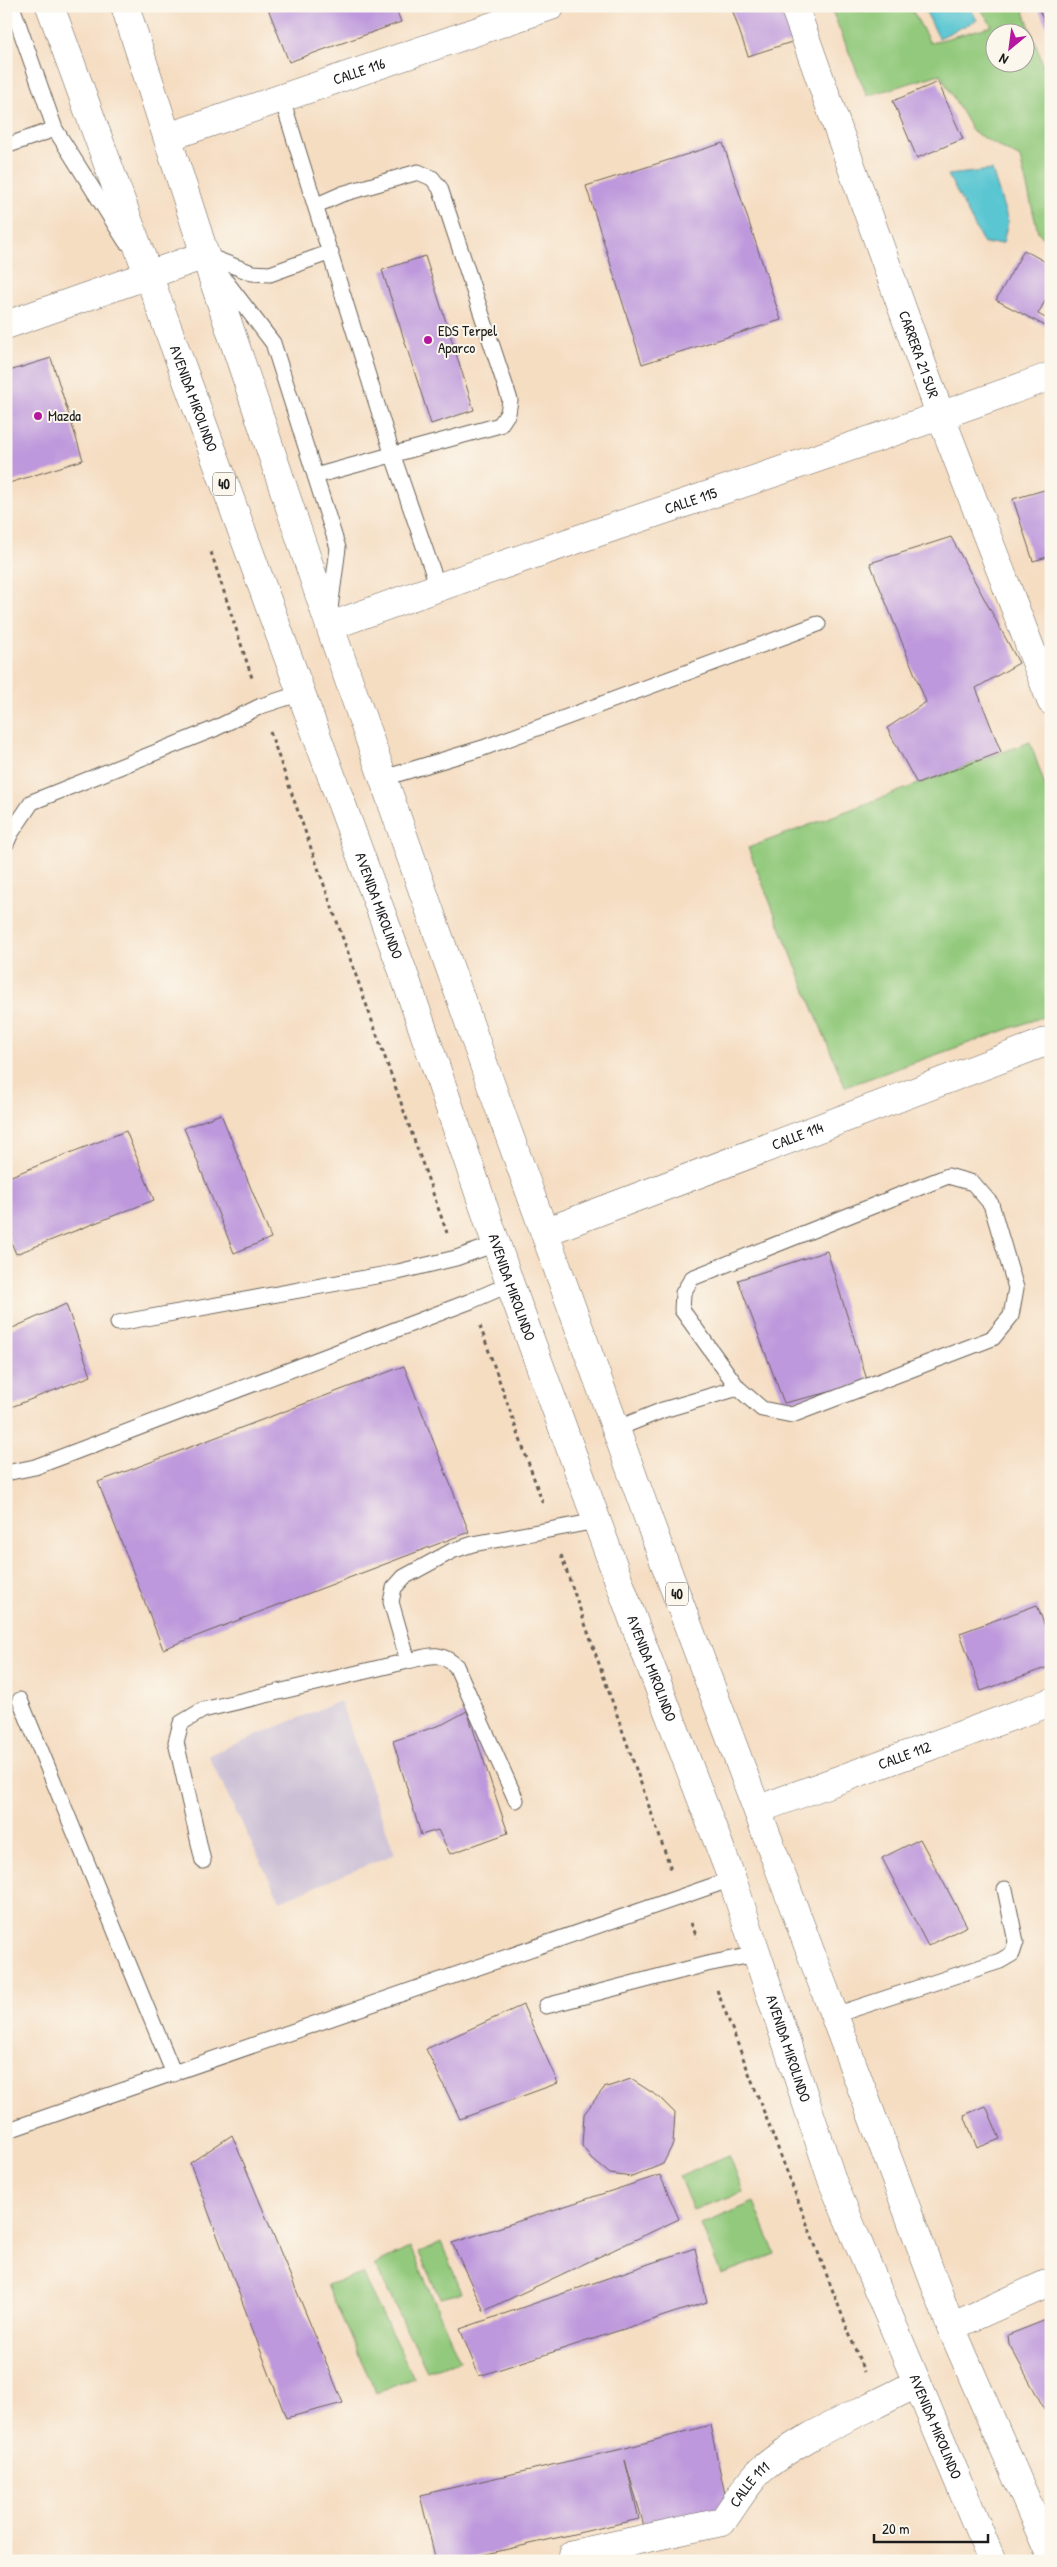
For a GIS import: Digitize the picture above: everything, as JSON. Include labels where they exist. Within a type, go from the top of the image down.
[{"type":"main road","name":"AVENIDA MIROLINDO","points":[[50,6],[421,1024],[510,1284],[732,1879],[833,2183],[992,2561]]},
{"type":"main road","name":"40","points":[[125,6],[205,255],[330,624],[616,1428],[951,2327],[1051,2557]]},
{"type":"main road","name":"CALLE 116","points":[[168,137],[551,6]]},
{"type":"main road","name":"CARRERA 21 SUR","points":[[794,6],[941,417],[1051,700]]},
{"type":"main road","points":[[6,325],[205,255]]},
{"type":"main road","name":"CALLE 115","points":[[330,624],[941,417],[1051,376]]},
{"type":"main road","name":"CALLE 114","points":[[545,1232],[1051,1040]]},
{"type":"main road","name":"CALLE 112","points":[[759,1809],[1051,1702]]},
{"type":"main road","points":[[951,2327],[1051,2282]]},
{"type":"main road","name":"CALLE 111","points":[[573,2554],[722,2522],[760,2471],[802,2440],[877,2405],[917,2383]]},
{"type":"lane","points":[[12,6],[55,129],[147,275]]},
{"type":"lane","points":[[282,99],[317,205],[393,456],[438,586]]},
{"type":"lane","points":[[6,146],[55,129]]},
{"type":"lane","points":[[315,476],[500,425],[508,413],[510,400],[440,188],[432,178],[418,172],[342,194],[317,205]]},
{"type":"lane","points":[[205,255],[252,273],[270,274],[331,252]]},
{"type":"lane","points":[[205,255],[273,343],[338,548],[330,624]]},
{"type":"lane","points":[[384,778],[483,748],[818,624]]},
{"type":"lane","points":[[6,844],[10,833],[32,802],[214,728],[261,706],[301,693]]},
{"type":"lane","points":[[948,1176],[973,1183],[991,1204],[1016,1288],[1011,1316],[993,1338],[792,1415],[762,1409],[738,1388],[682,1310],[683,1293],[692,1278],[948,1176]]},
{"type":"lane","points":[[118,1323],[398,1272],[456,1258],[496,1244]]},
{"type":"lane","points":[[6,1472],[35,1467],[471,1301],[510,1284]]},
{"type":"lane","points":[[616,1428],[663,1410],[738,1388]]},
{"type":"lane","points":[[408,1661],[391,1602],[394,1588],[404,1577],[452,1551],[473,1544],[552,1531],[597,1521]]},
{"type":"lane","points":[[203,1861],[176,1742],[181,1723],[203,1710],[435,1654],[448,1658],[456,1666],[516,1800]]},
{"type":"lane","points":[[20,1700],[174,2074]]},
{"type":"lane","points":[[6,2131],[732,1879]]},
{"type":"lane","points":[[835,2016],[1000,1962],[1012,1954],[1016,1942],[1005,1889]]},
{"type":"lane","points":[[546,2006],[707,1964],[757,1954]]},
{"type":"path","points":[[209,545],[261,706],[456,1258]]},
{"type":"path","points":[[471,1301],[681,1897],[877,2405]]},
{"type":"shaded area","points":[[340,1701],[395,1854],[280,1901],[208,1755]]},
{"type":"green space","points":[[830,6],[910,6],[930,43],[984,28],[984,72],[1034,72],[1034,39],[1051,95],[1051,246],[1038,232],[1020,158],[973,132],[940,74],[867,96]]},
{"type":"green space","points":[[979,6],[1022,6],[1028,22],[989,22]]},
{"type":"green space","points":[[1030,742],[1051,803],[1051,1014],[845,1087],[748,848]]},
{"type":"green space","points":[[729,2155],[743,2192],[693,2210],[679,2176]]},
{"type":"green space","points":[[754,2202],[775,2254],[721,2274],[701,2225]]},
{"type":"green space","points":[[441,2242],[462,2293],[440,2298],[419,2253]]},
{"type":"green space","points":[[411,2247],[460,2361],[427,2371],[375,2265]]},
{"type":"green space","points":[[362,2274],[414,2378],[376,2393],[327,2285]]},
{"type":"water","points":[[923,6],[969,6],[977,20],[939,38]]},
{"type":"water","points":[[992,170],[1008,221],[1003,243],[984,244],[948,175]]},
{"type":"building","points":[[267,6],[395,6],[401,22],[289,62]]},
{"type":"building","points":[[731,6],[786,6],[798,40],[748,56]]},
{"type":"building","points":[[1037,6],[1051,6],[1051,35]]},
{"type":"building","points":[[938,82],[963,139],[917,158],[893,101]]},
{"type":"building","points":[[723,143],[781,320],[642,364],[586,186]]},
{"type":"building","points":[[1024,250],[1051,265],[1051,290],[1038,314],[1051,321],[1051,329],[996,300]]},
{"type":"building","name":"EDS Terpel Aparco","points":[[425,256],[474,410],[431,424],[382,270]]},
{"type":"building","name":"Mazda","points":[[51,358],[83,460],[6,484],[6,372]]},
{"type":"building","points":[[1051,488],[1051,556],[1033,561],[1013,499]]},
{"type":"building","points":[[951,537],[1019,663],[976,688],[1001,752],[917,784],[887,728],[926,702],[870,563]]},
{"type":"building","points":[[221,1114],[271,1238],[234,1253],[184,1128]]},
{"type":"building","points":[[126,1131],[154,1200],[16,1254],[6,1230],[6,1178]]},
{"type":"building","points":[[827,1251],[868,1383],[784,1403],[738,1280]]},
{"type":"building","points":[[66,1304],[91,1376],[6,1409],[6,1331]]},
{"type":"building","points":[[404,1366],[469,1532],[163,1649],[98,1482]]},
{"type":"building","points":[[1037,1605],[1051,1642],[1051,1666],[981,1691],[960,1633]]},
{"type":"building","points":[[467,1711],[508,1833],[450,1854],[438,1830],[421,1835],[393,1741],[443,1724]]},
{"type":"building","points":[[920,1839],[967,1926],[928,1946],[882,1858]]},
{"type":"building","points":[[523,2005],[558,2083],[460,2119],[426,2049]]},
{"type":"building","points":[[631,2079],[659,2097],[675,2113],[673,2144],[663,2164],[632,2177],[610,2174],[592,2159],[582,2146],[584,2114],[604,2088]]},
{"type":"building","points":[[986,2106],[1000,2139],[977,2148],[964,2115]]},
{"type":"building","points":[[232,2135],[343,2403],[286,2418],[190,2163]]},
{"type":"building","points":[[660,2175],[679,2219],[484,2311],[452,2243]]},
{"type":"building","points":[[695,2248],[707,2302],[479,2376],[460,2329]]},
{"type":"building","points":[[1051,2318],[1051,2421],[1009,2344],[1008,2335]]},
{"type":"building","points":[[710,2425],[728,2508],[644,2526],[625,2460],[639,2519],[456,2561],[436,2561],[420,2495],[622,2449]]},
{"type":"place","name":"EDS Terpel Aparco","points":[[428,340]]},
{"type":"place","name":"Mazda","points":[[38,416]]}]
